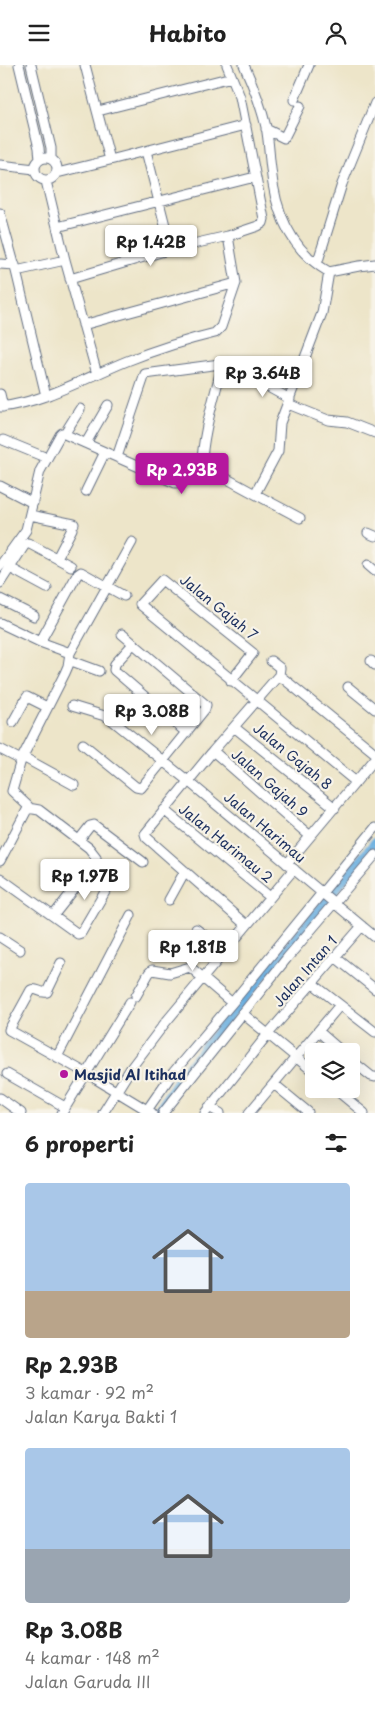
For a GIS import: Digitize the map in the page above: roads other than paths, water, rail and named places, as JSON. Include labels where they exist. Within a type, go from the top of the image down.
[{"type":"street","points":[[19,65],[39,148],[40,160],[35,169],[38,177],[46,181],[54,178],[57,173],[57,166],[51,159],[51,148],[31,65]]},
{"type":"street","points":[[85,65],[110,160]]},
{"type":"street","points":[[70,279],[172,249],[228,236],[263,223],[264,219],[240,97],[227,65]]},
{"type":"street","points":[[244,65],[260,103],[270,147],[271,169],[278,208],[296,244],[317,264],[329,272],[360,265],[375,264]]},
{"type":"street","points":[[266,129],[284,138],[309,65]]},
{"type":"street","points":[[98,111],[232,77]]},
{"type":"street","points":[[317,264],[342,184],[375,103]]},
{"type":"street","points":[[57,173],[246,125]]},
{"type":"street","points":[[146,151],[172,249]]},
{"type":"street","points":[[40,160],[51,159]]},
{"type":"street","points":[[0,165],[35,169]]},
{"type":"street","points":[[57,227],[256,177]]},
{"type":"street","points":[[46,181],[70,279],[97,374]]},
{"type":"street","points":[[0,215],[16,268],[46,396]]},
{"type":"street","points":[[0,394],[2,407],[32,401],[128,361],[215,333],[221,327],[236,283],[228,236]]},
{"type":"street","points":[[0,264],[16,268],[65,260]]},
{"type":"street","points":[[255,494],[278,451],[280,423],[322,313],[329,272]]},
{"type":"street","points":[[83,325],[236,283]]},
{"type":"street","points":[[117,457],[144,373],[218,363],[222,365],[202,457],[202,468]]},
{"type":"street","points":[[248,376],[289,402],[328,420],[347,422],[375,433]]},
{"type":"street","points":[[86,443],[108,405]]},
{"type":"street","points":[[0,583],[5,567],[23,536],[40,471],[60,435],[65,433],[80,409]]},
{"type":"street","points":[[65,433],[176,483],[184,482],[202,468],[208,468],[300,518]]},
{"type":"street","points":[[3,440],[47,458]]},
{"type":"street","points":[[86,491],[105,452]]},
{"type":"street","points":[[0,486],[33,503]]},
{"type":"street","points":[[30,515],[73,526],[57,558]]},
{"type":"street","points":[[53,916],[96,861],[95,855],[40,810],[28,808],[12,791],[22,758],[66,673],[70,657],[107,585],[132,542]]},
{"type":"street","points":[[5,567],[28,543],[71,566]]},
{"type":"street","points":[[5,567],[47,588]]},
{"type":"street","points":[[40,642],[78,574],[84,573],[124,596]]},
{"type":"street","name":"Jalan Gajah 7","points":[[162,580],[167,582],[254,653],[231,681],[141,605],[142,600],[162,580]]},
{"type":"street","points":[[0,599],[34,616]]},
{"type":"street","points":[[0,623],[99,671]]},
{"type":"street","points":[[83,744],[138,788],[143,787],[206,709],[206,705],[122,634]]},
{"type":"street","points":[[133,644],[115,664],[114,670],[187,733]]},
{"type":"street","points":[[246,925],[146,837],[145,833],[279,675],[280,668],[271,661]]},
{"type":"street","points":[[279,675],[375,753]]},
{"type":"street","points":[[231,681],[356,782]]},
{"type":"street","points":[[348,687],[375,709]]},
{"type":"street","points":[[13,722],[26,697],[47,707]]},
{"type":"street","name":"Jalan Harimau","points":[[72,706],[108,717],[164,761],[334,903],[370,930]]},
{"type":"street","name":"Jalan Gajah 8","points":[[234,727],[335,808]]},
{"type":"street","points":[[0,749],[22,758],[74,785]]},
{"type":"street","name":"Jalan Gajah 9","points":[[213,751],[310,836]]},
{"type":"street","points":[[103,1113],[144,1050],[270,897],[310,836],[375,759]]},
{"type":"street","points":[[0,859],[28,808]]},
{"type":"street","name":"Jalan Harimau 2","points":[[164,810],[270,897]]},
{"type":"street","points":[[79,840],[90,825],[94,825],[144,862]]},
{"type":"street","points":[[61,963],[47,992],[30,989],[9,1030],[86,1073],[149,1112],[172,1074],[323,894],[375,828]]},
{"type":"street","points":[[163,1113],[287,958],[375,855]]},
{"type":"street","points":[[169,899],[185,871]]},
{"type":"street","points":[[0,878],[80,934],[109,885]]},
{"type":"street","points":[[57,1057],[131,915]]},
{"type":"street","points":[[196,929],[225,951]]},
{"type":"street","name":"Jalan Intan 1","points":[[207,1110],[335,957],[370,930]]},
{"type":"street","points":[[0,937],[20,950]]},
{"type":"street","points":[[335,957],[375,989]]},
{"type":"street","points":[[7,1074],[63,1110],[148,973],[152,970],[170,973],[190,967],[232,1003]]},
{"type":"street","points":[[312,983],[375,1032]]},
{"type":"street","points":[[249,1113],[340,1005]]},
{"type":"street","points":[[242,1013],[305,1064]]},
{"type":"street","points":[[318,1031],[332,1043]]},
{"type":"street","points":[[360,1067],[373,1077]]},
{"type":"street","points":[[274,1083],[308,1112]]},
{"type":"street","points":[[0,1098],[21,1113]]},
{"type":"street","points":[[345,1098],[364,1113]]},
{"type":"street","points":[[207,1110],[220,1113]]},
{"type":"waterway","points":[[156,1113],[182,1074],[375,842]]},
{"type":"place","name":"Masjid Al Itihad","points":[[64,1074]]}]
